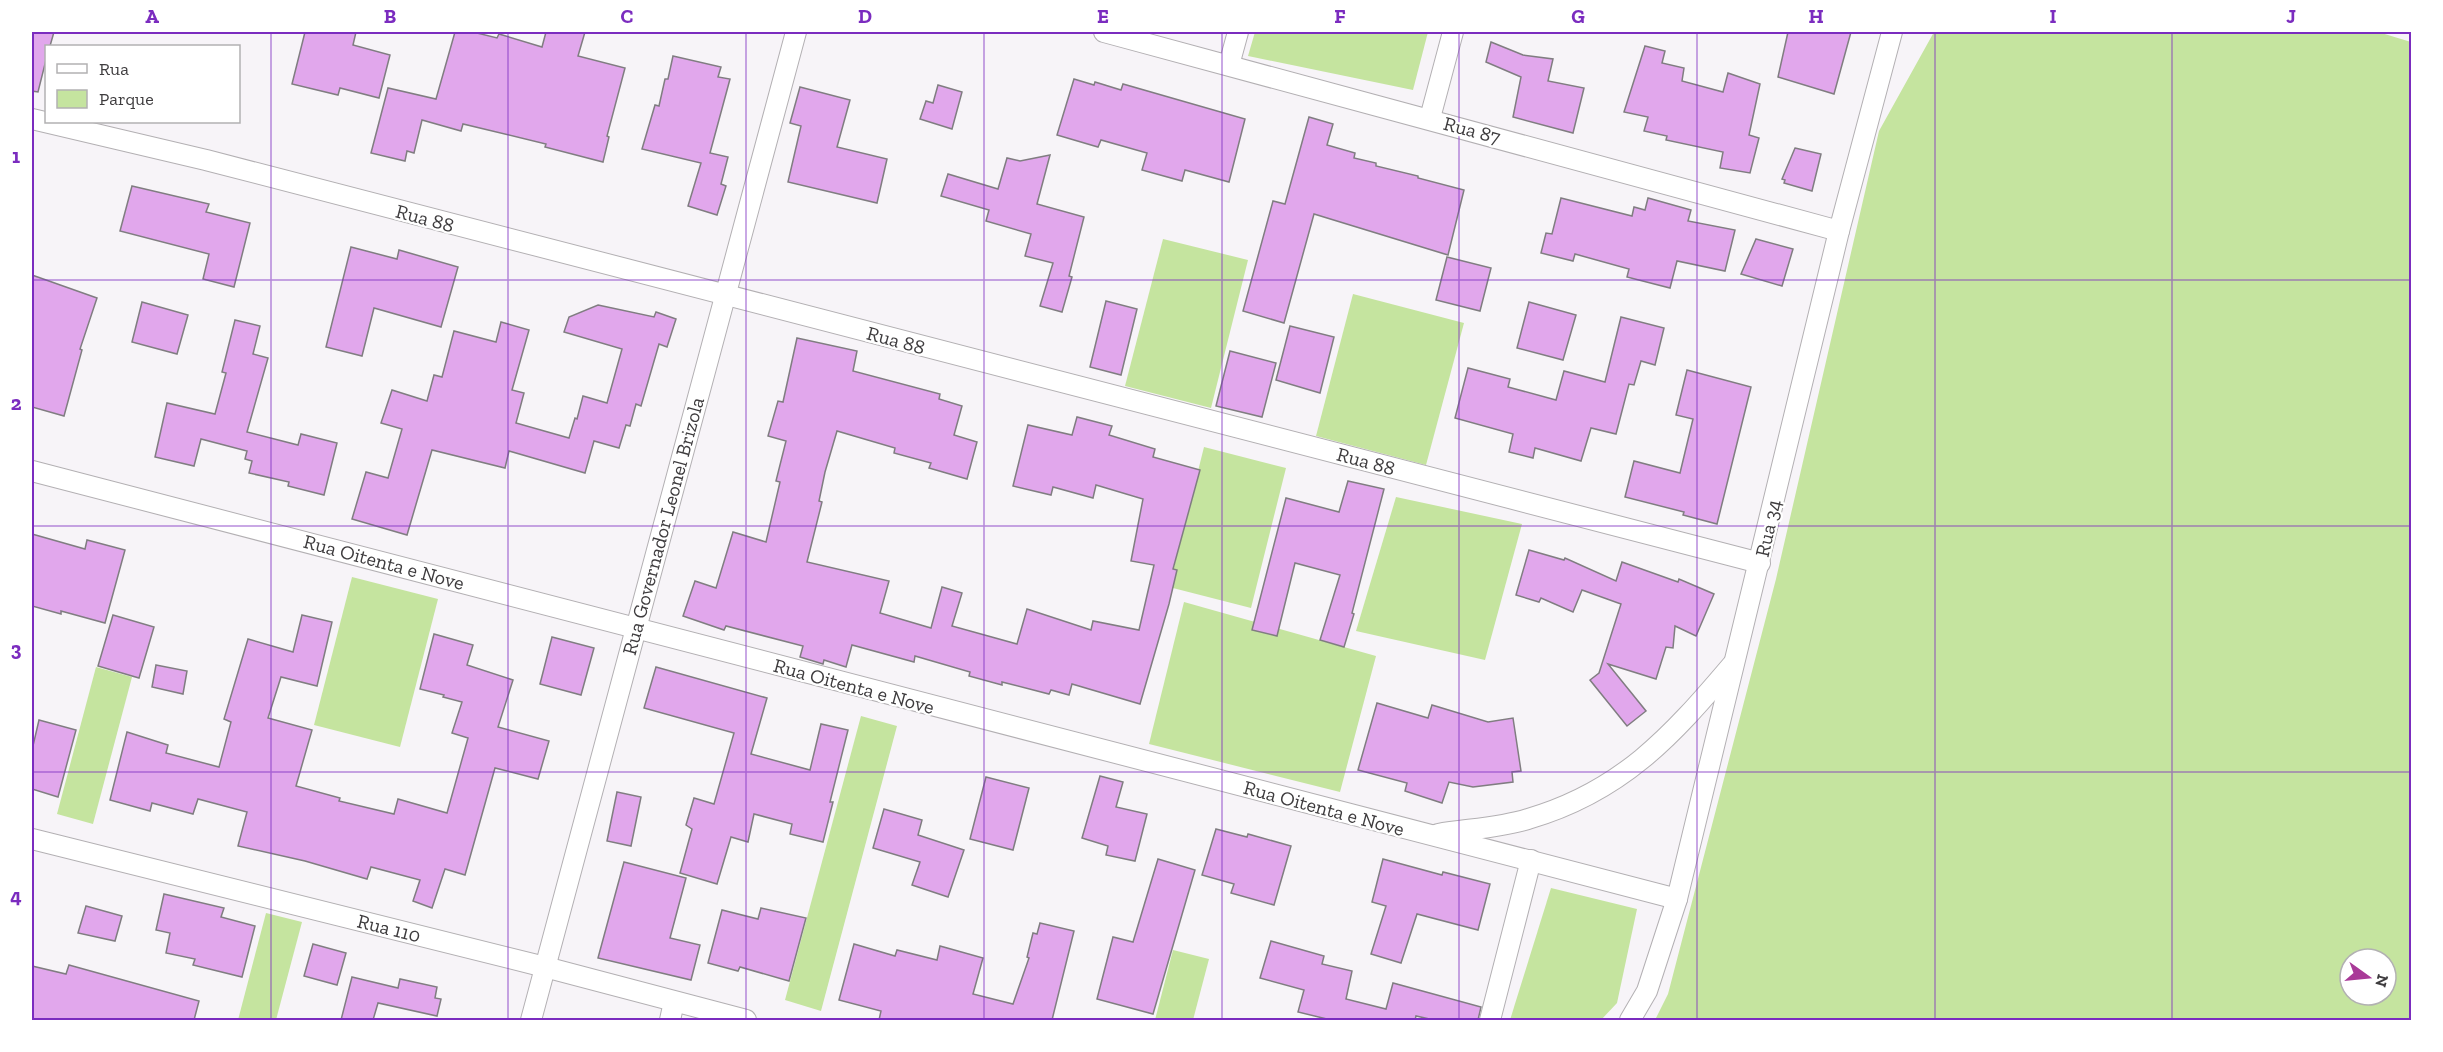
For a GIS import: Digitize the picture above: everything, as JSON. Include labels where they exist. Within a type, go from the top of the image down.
[{"type":"street","name":"Rua Governador Leonel Brizola","points":[[531,1020],[795,32]]},
{"type":"street","name":"Rua 87","points":[[1104,32],[1430,118],[1839,231]]},
{"type":"street","points":[[1229,65],[1238,32]]},
{"type":"street","points":[[1430,118],[1453,32]]},
{"type":"street","name":"Rua 34","points":[[1630,1020],[1647,991],[1677,899],[1839,231],[1892,32]]},
{"type":"street","name":"Rua 88","points":[[49,123],[206,160],[1760,563]]},
{"type":"street","name":"Rua Oitenta e Nove","points":[[32,471],[1677,899]]},
{"type":"street","points":[[1429,835],[1527,820],[1579,801],[1628,771],[1661,744],[1735,661]]},
{"type":"street","name":"Rua 110","points":[[32,838],[545,967],[672,1011],[746,1020]]},
{"type":"street","points":[[1490,1020],[1531,860]]},
{"type":"green space","points":[[1255,32],[1428,32],[1413,90],[1248,56]]},
{"type":"green space","points":[[1934,32],[2378,32],[2411,42],[2411,1020],[1655,1020],[1668,994],[1776,579],[1879,131]]},
{"type":"green space","points":[[1163,239],[1248,260],[1211,408],[1125,386]]},
{"type":"green space","points":[[1353,294],[1464,323],[1426,465],[1316,436]]},
{"type":"green space","points":[[1204,447],[1286,468],[1251,608],[1169,587]]},
{"type":"green space","points":[[1396,497],[1522,524],[1485,660],[1356,631]]},
{"type":"green space","points":[[352,577],[438,599],[400,747],[314,725]]},
{"type":"green space","points":[[1184,602],[1376,656],[1340,792],[1149,744]]},
{"type":"green space","points":[[96,667],[132,677],[93,824],[57,814]]},
{"type":"green space","points":[[861,716],[897,726],[821,1011],[785,1000]]},
{"type":"green space","points":[[1551,888],[1637,909],[1617,1003],[1601,1020],[1510,1020]]},
{"type":"green space","points":[[266,913],[302,922],[276,1020],[238,1020]]},
{"type":"green space","points":[[1173,950],[1209,959],[1193,1020],[1155,1020]]},
{"type":"building","points":[[32,32],[54,32],[50,45],[45,45],[45,64],[38,92],[32,91]]},
{"type":"building","points":[[305,32],[356,32],[353,45],[390,55],[379,98],[340,88],[338,95],[292,84]]},
{"type":"building","points":[[455,32],[473,32],[497,38],[499,34],[542,47],[546,32],[585,32],[578,56],[625,68],[607,136],[609,137],[603,162],[545,147],[546,144],[463,124],[461,131],[422,120],[414,153],[407,151],[405,161],[371,153],[388,88],[436,99]]},
{"type":"building","points":[[1788,32],[1851,32],[1834,94],[1778,77]]},
{"type":"building","points":[[1491,42],[1523,55],[1553,59],[1548,81],[1584,88],[1573,133],[1513,117],[1521,77],[1486,62]]},
{"type":"building","points":[[1645,46],[1665,51],[1662,63],[1684,68],[1682,81],[1723,92],[1728,73],[1760,84],[1749,135],[1759,138],[1750,173],[1720,168],[1723,152],[1666,140],[1667,136],[1644,131],[1648,117],[1624,112]]},
{"type":"building","points":[[673,56],[721,67],[718,77],[730,79],[710,153],[728,157],[721,184],[726,186],[717,215],[688,206],[701,163],[642,149],[655,105],[659,106],[665,79],[668,79]]},
{"type":"building","points":[[1074,79],[1094,85],[1095,82],[1121,90],[1123,84],[1245,119],[1229,182],[1185,170],[1182,181],[1142,170],[1147,153],[1101,140],[1098,147],[1057,135]]},
{"type":"building","points":[[938,85],[962,92],[952,129],[920,119],[926,101],[933,103]]},
{"type":"building","points":[[800,87],[850,100],[837,147],[887,159],[877,203],[788,182],[801,126],[790,123]]},
{"type":"building","points":[[1309,117],[1333,124],[1327,145],[1355,153],[1354,158],[1464,190],[1448,255],[1314,214],[1284,323],[1243,311],[1273,201],[1285,204]]},
{"type":"building","points":[[1795,148],[1821,154],[1812,191],[1784,183],[1785,180],[1782,179]]},
{"type":"building","points":[[1050,155],[1037,204],[1084,217],[1069,276],[1072,277],[1062,312],[1040,306],[1053,263],[1025,256],[1031,234],[986,221],[989,210],[941,196],[948,174],[998,189],[1007,158],[1020,161]]},
{"type":"building","points":[[132,186],[209,204],[206,212],[250,223],[234,287],[203,279],[209,254],[120,231]]},
{"type":"building","points":[[1561,198],[1632,216],[1634,207],[1645,210],[1648,198],[1691,210],[1688,221],[1735,230],[1725,271],[1677,261],[1670,288],[1627,277],[1629,269],[1575,254],[1573,261],[1541,253],[1546,233],[1552,234]]},
{"type":"building","points":[[1756,239],[1793,249],[1782,286],[1741,274]]},
{"type":"building","points":[[351,247],[397,259],[399,250],[458,267],[441,327],[374,308],[362,356],[326,347]]},
{"type":"building","points":[[1447,257],[1491,268],[1480,311],[1436,300]]},
{"type":"building","points":[[32,275],[97,298],[80,349],[82,350],[64,416],[32,407]]},
{"type":"building","points":[[1106,301],[1137,309],[1121,375],[1090,367]]},
{"type":"building","points":[[142,302],[188,315],[177,354],[132,342]]},
{"type":"building","points":[[1529,302],[1576,315],[1563,360],[1517,348]]},
{"type":"building","points":[[598,305],[654,317],[656,312],[676,319],[667,347],[659,344],[641,406],[636,404],[630,426],[626,425],[619,448],[594,441],[585,473],[509,451],[505,468],[432,450],[407,535],[352,519],[366,472],[388,478],[402,429],[381,423],[392,390],[427,401],[434,375],[442,377],[454,331],[496,342],[501,322],[529,330],[512,390],[524,393],[516,423],[569,438],[583,396],[607,403],[622,349],[564,332],[569,317]]},
{"type":"building","points":[[1621,317],[1664,328],[1655,365],[1641,361],[1634,385],[1629,384],[1616,434],[1591,428],[1581,461],[1535,448],[1533,458],[1509,452],[1513,434],[1455,418],[1468,368],[1510,379],[1508,387],[1556,400],[1564,371],[1605,382]]},
{"type":"building","points":[[235,320],[260,326],[253,354],[268,358],[247,432],[298,445],[301,434],[337,443],[324,495],[288,486],[289,482],[249,473],[252,461],[245,459],[247,451],[201,439],[194,466],[155,457],[167,403],[215,414],[226,373],[222,372]]},
{"type":"building","points":[[1290,326],[1334,337],[1320,393],[1276,380]]},
{"type":"building","points":[[797,338],[857,351],[853,371],[940,394],[939,399],[962,406],[954,435],[977,442],[967,479],[929,468],[931,463],[894,453],[895,448],[837,431],[825,472],[819,501],[822,502],[807,562],[889,581],[880,613],[931,628],[942,587],[962,593],[952,626],[1017,644],[1027,609],[1091,630],[1093,621],[1139,630],[1154,565],[1131,561],[1143,499],[1096,485],[1093,498],[1053,487],[1051,495],[1013,486],[1028,425],[1072,435],[1077,417],[1112,426],[1109,435],[1155,449],[1153,457],[1200,470],[1173,569],[1177,570],[1169,604],[1140,704],[1072,684],[1069,695],[1051,690],[1049,694],[1002,682],[1002,685],[969,676],[970,672],[915,656],[914,662],[852,645],[846,667],[824,660],[823,664],[800,657],[803,646],[726,626],[724,630],[683,616],[695,581],[716,588],[733,532],[766,542],[780,482],[776,481],[786,441],[768,436],[778,401],[783,402]]},
{"type":"building","points":[[1230,351],[1276,363],[1262,417],[1216,406]]},
{"type":"building","points":[[1687,370],[1751,387],[1717,524],[1683,515],[1684,512],[1625,497],[1634,461],[1680,473],[1693,419],[1676,415]]},
{"type":"building","points":[[1348,481],[1384,489],[1344,647],[1320,640],[1340,575],[1295,563],[1277,636],[1252,630],[1286,498],[1339,512]]},
{"type":"building","points":[[32,534],[85,549],[87,540],[125,550],[105,623],[32,606]]},
{"type":"building","points":[[1529,550],[1564,560],[1565,558],[1616,581],[1622,562],[1678,582],[1679,579],[1714,594],[1696,636],[1675,626],[1673,648],[1666,647],[1656,679],[1608,664],[1646,711],[1627,726],[1590,680],[1599,673],[1621,604],[1582,590],[1573,612],[1541,598],[1539,602],[1516,595]]},
{"type":"building","points":[[113,615],[154,627],[139,678],[98,666]]},
{"type":"building","points":[[302,615],[332,622],[317,686],[281,677],[268,718],[312,730],[296,786],[340,798],[339,801],[394,814],[398,799],[447,813],[468,738],[452,733],[462,702],[420,689],[434,634],[473,645],[467,665],[513,680],[498,727],[549,741],[538,779],[495,768],[465,875],[445,869],[432,908],[413,901],[420,880],[371,867],[367,879],[305,861],[238,846],[247,812],[198,799],[193,814],[152,803],[150,811],[110,800],[127,732],[168,745],[166,753],[219,767],[231,722],[224,719],[248,639],[293,652]]},
{"type":"building","points":[[552,637],[594,648],[581,695],[540,684]]},
{"type":"building","points":[[156,665],[187,671],[183,694],[152,687]]},
{"type":"building","points":[[656,667],[767,698],[751,754],[810,770],[821,724],[848,730],[830,802],[833,802],[823,842],[790,834],[792,824],[754,814],[748,842],[731,837],[717,884],[680,873],[692,829],[686,825],[694,798],[714,804],[734,733],[644,708]]},
{"type":"building","points":[[1377,703],[1428,718],[1432,705],[1488,722],[1513,718],[1521,771],[1512,772],[1513,782],[1473,787],[1449,782],[1442,803],[1405,791],[1407,783],[1358,770]]},
{"type":"building","points":[[39,720],[76,730],[58,797],[32,789],[32,750]]},
{"type":"building","points":[[1100,776],[1123,782],[1116,807],[1147,814],[1135,861],[1106,855],[1108,846],[1082,838]]},
{"type":"building","points":[[986,777],[1029,788],[1013,850],[970,839]]},
{"type":"building","points":[[617,792],[641,797],[631,846],[607,841]]},
{"type":"building","points":[[884,809],[922,820],[918,835],[964,850],[948,897],[912,885],[920,862],[873,848]]},
{"type":"building","points":[[1216,829],[1247,837],[1248,834],[1291,846],[1274,905],[1231,893],[1234,884],[1202,875]]},
{"type":"building","points":[[1158,859],[1195,870],[1153,1014],[1097,999],[1113,937],[1133,942]]},
{"type":"building","points":[[1383,859],[1442,875],[1443,872],[1490,884],[1478,930],[1417,914],[1401,963],[1371,954],[1386,906],[1372,902]]},
{"type":"building","points":[[624,862],[686,878],[670,938],[700,945],[691,980],[598,958]]},
{"type":"building","points":[[164,894],[224,908],[221,917],[255,926],[242,977],[193,965],[195,959],[166,953],[170,933],[156,930]]},
{"type":"building","points":[[86,906],[122,916],[115,941],[78,933]]},
{"type":"building","points":[[761,908],[806,918],[789,981],[740,967],[738,971],[708,963],[722,910],[758,919]]},
{"type":"building","points":[[1040,923],[1074,931],[1052,1020],[879,1020],[881,1011],[839,1000],[854,944],[895,956],[897,950],[937,960],[940,946],[983,958],[973,994],[1013,1004],[1029,958],[1027,957],[1033,933],[1037,934]]},
{"type":"building","points":[[1271,941],[1324,956],[1322,964],[1352,971],[1346,999],[1386,1009],[1393,983],[1481,1007],[1478,1020],[1434,1020],[1416,1016],[1415,1020],[1331,1020],[1298,1012],[1304,990],[1260,978]]},
{"type":"building","points":[[313,944],[346,953],[337,985],[304,976]]},
{"type":"building","points":[[69,965],[199,1001],[194,1020],[32,1020],[32,966],[66,974]]},
{"type":"building","points":[[352,977],[398,988],[400,979],[437,987],[435,998],[441,999],[437,1016],[378,1003],[373,1020],[341,1020]]}]
